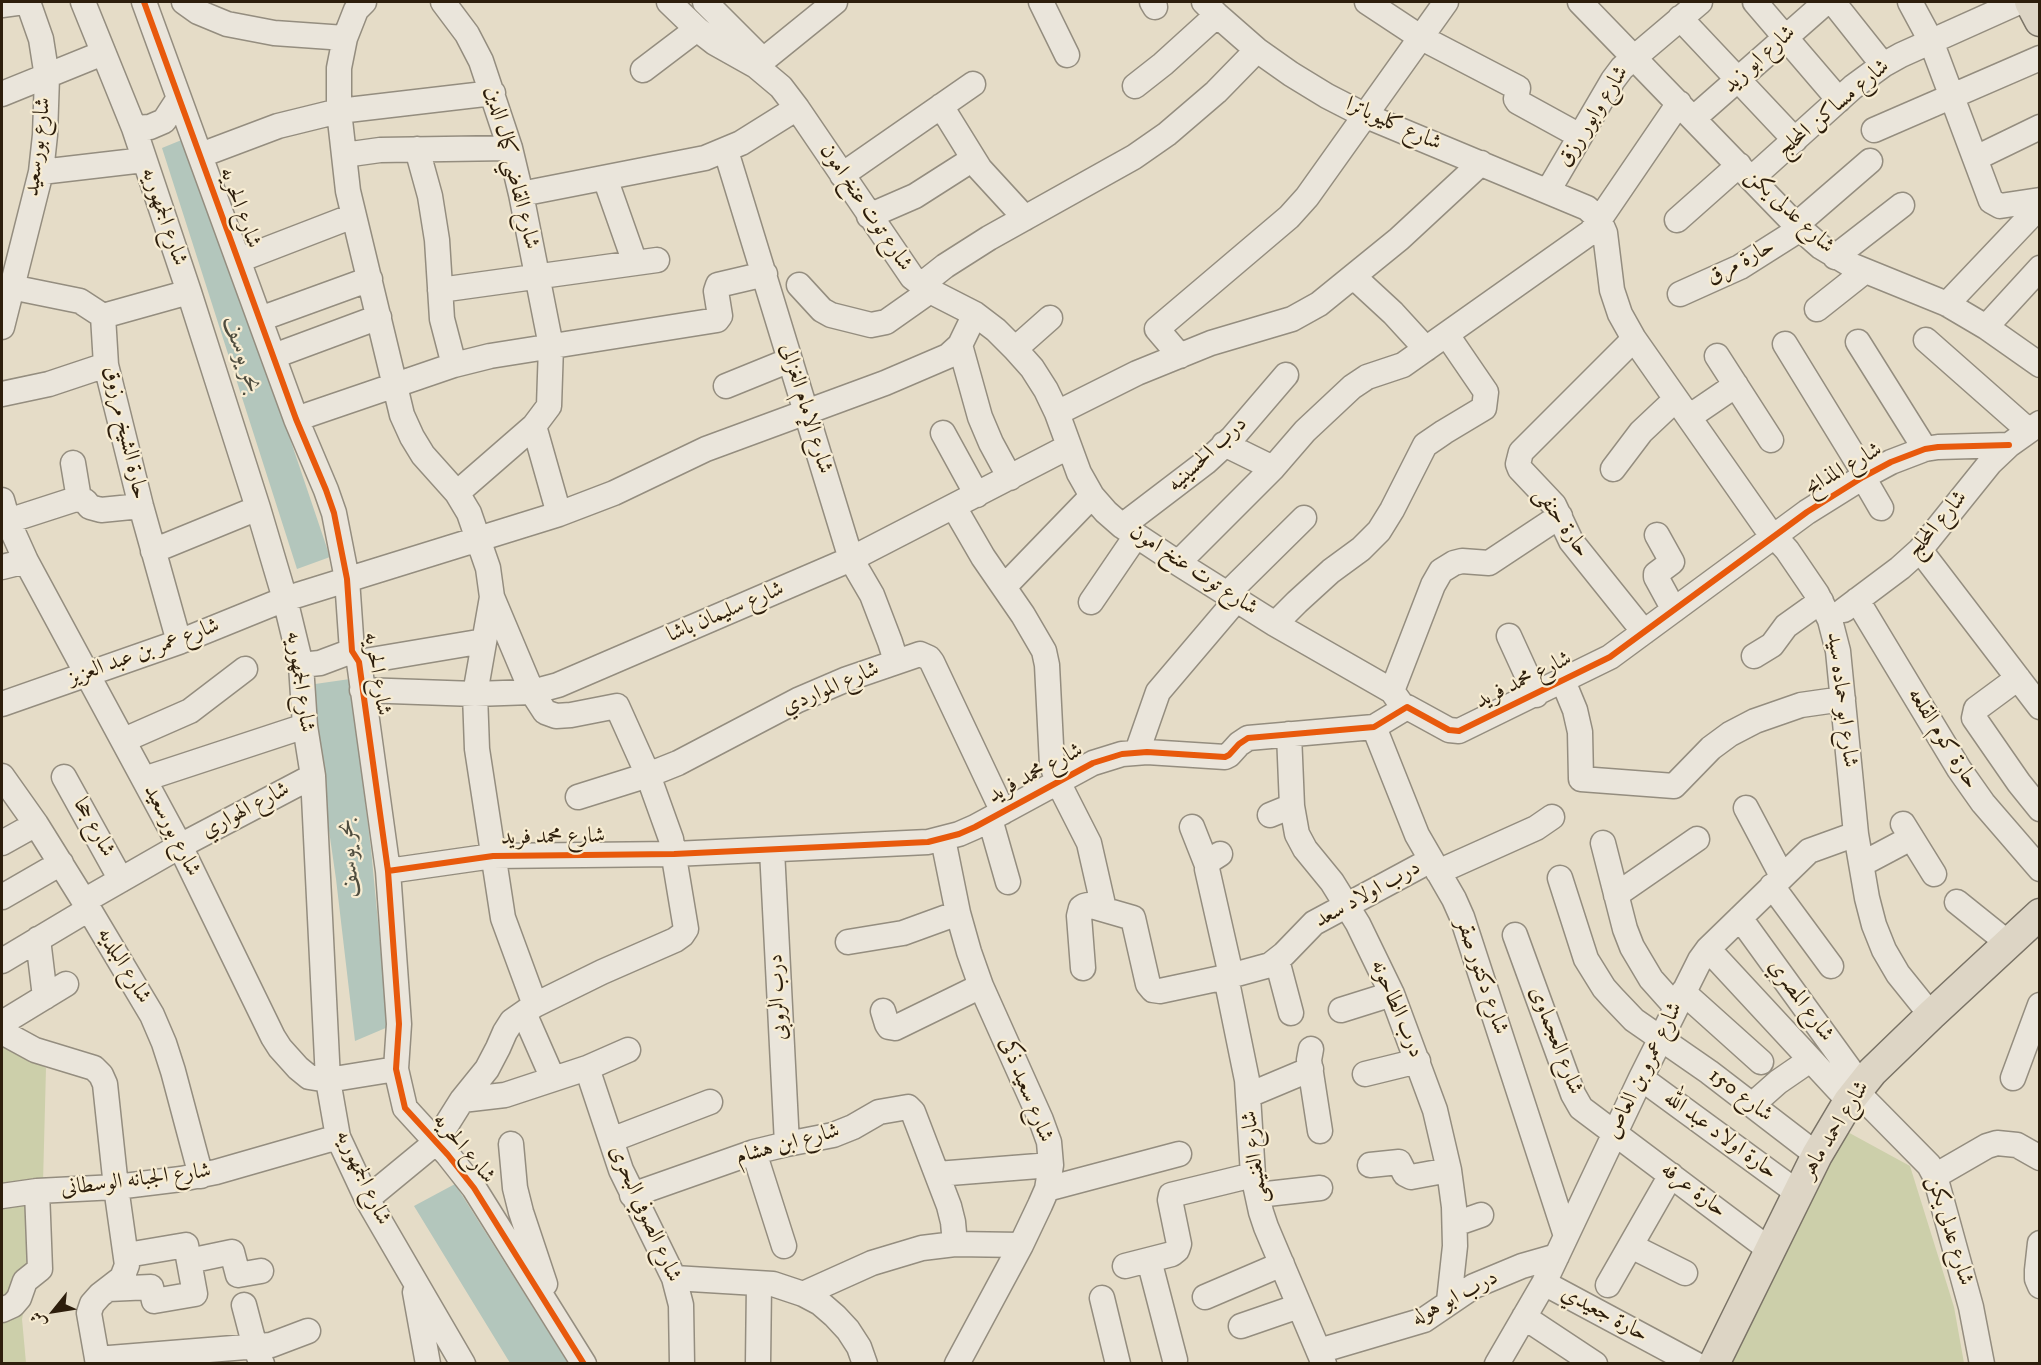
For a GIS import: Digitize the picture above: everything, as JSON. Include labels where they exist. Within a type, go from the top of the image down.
[{"type":"main road","points":[[2030,2],[2040,21]]},
{"type":"main road","name":"شارع احمد ماهر","points":[[1714,1364],[1817,1155],[1855,1092],[1931,1015],[2040,914]]},
{"type":"street","points":[[2,5],[26,2]]},
{"type":"street","name":"شارع بورسعيد","points":[[2,327],[6,297],[41,172],[45,135],[47,77],[41,39],[26,2]]},
{"type":"street","name":"شارع الجمهوريه","points":[[83,2],[134,128],[189,292],[258,508],[285,599],[301,665],[305,726],[313,776],[328,1080],[338,1137],[367,1199],[463,1364]]},
{"type":"street","name":"شارع الحريه","points":[[144,2],[296,419],[334,513],[347,579],[355,657],[362,690],[388,871],[399,1024],[396,1069],[405,1108],[474,1188],[584,1364]]},
{"type":"street","points":[[184,2],[198,12],[227,24],[274,33],[345,38]]},
{"type":"street","points":[[364,2],[356,10],[345,38],[339,68],[339,111],[353,216],[402,415],[423,455],[457,493],[469,513],[488,568],[492,597],[532,692],[545,712],[556,716],[617,706],[665,820],[687,924],[682,935],[602,972],[530,1009],[512,1021],[487,1069],[462,1100],[435,1143],[367,1199]]},
{"type":"street","name":"شارع القاضي كمال الدين","points":[[443,2],[474,47],[493,93],[521,194],[551,346],[549,406],[534,426],[457,493]]},
{"type":"street","name":"شارع توت عنخ امون","points":[[669,2],[715,43],[760,63],[797,108],[904,268],[926,288],[975,314],[996,330],[1032,368],[1057,413],[1079,473],[1092,495],[1106,512],[1129,531],[1178,563],[1398,700]]},
{"type":"street","points":[[705,2],[760,63],[835,2]]},
{"type":"street","points":[[1041,2],[1067,55]]},
{"type":"street","points":[[1367,2],[1420,37],[1517,87],[1518,102],[1580,135]]},
{"type":"street","points":[[1180,356],[1157,329],[1289,217],[1307,197],[1446,2]]},
{"type":"street","name":"شارع عدلى يكن","points":[[1580,2],[1798,227],[1835,257],[1947,304],[1986,327],[2040,365]]},
{"type":"street","name":"شارع وابور رزق","points":[[1548,191],[1612,80],[1634,56],[1700,2]]},
{"type":"street","points":[[1755,2],[1839,100]]},
{"type":"street","name":"شارع ابو زيد","points":[[1178,563],[1273,468],[1305,431],[1352,387],[1367,377],[1403,364],[1591,232],[1687,110],[1738,79],[1826,2]]},
{"type":"street","points":[[1833,2],[1883,65]]},
{"type":"street","points":[[1910,2],[1931,41],[1994,204],[2000,206],[2040,200]]},
{"type":"street","name":"شارع مساكن المحلج","points":[[1677,220],[1795,140],[1839,100],[1883,65],[2019,2]]},
{"type":"street","points":[[1135,86],[1163,64],[1211,8]]},
{"type":"street","name":"شارع كليوباترا","points":[[1211,8],[1257,50],[1291,74],[1364,115],[1587,208],[1599,219]]},
{"type":"street","points":[[1680,18],[1795,140]]},
{"type":"street","points":[[643,70],[697,29]]},
{"type":"street","points":[[296,419],[396,387],[454,365],[490,356],[717,320],[720,316],[716,291],[718,285],[807,282],[822,310],[831,315],[871,325],[885,322],[926,288],[945,266],[989,238],[1134,157],[1167,134],[1216,92],[1257,50]]},
{"type":"street","points":[[2,94],[104,53]]},
{"type":"street","points":[[1874,130],[2040,58]]},
{"type":"street","points":[[842,175],[973,84]]},
{"type":"street","points":[[201,155],[278,126],[339,111],[493,93]]},
{"type":"street","points":[[134,128],[150,127],[164,121],[179,98]]},
{"type":"street","points":[[940,106],[980,170],[1025,218]]},
{"type":"street","points":[[521,194],[705,158],[726,151],[797,108]]},
{"type":"street","points":[[1976,158],[2040,127]]},
{"type":"street","points":[[344,155],[380,150],[510,148]]},
{"type":"street","points":[[417,149],[430,196],[437,240],[442,319],[454,365]]},
{"type":"street","name":"شارع الإمام الغزالى","points":[[726,151],[851,559],[872,595],[896,662]]},
{"type":"street","points":[[869,216],[915,196],[973,159]]},
{"type":"street","points":[[41,172],[144,160]]},
{"type":"street","name":"حارة مرق","points":[[1680,294],[1740,267],[1798,227],[1870,161]]},
{"type":"street","points":[[1057,413],[1137,374],[1211,343],[1292,319],[1319,304],[1415,225],[1481,163]]},
{"type":"street","points":[[440,290],[646,262],[605,178]]},
{"type":"street","points":[[1835,257],[1902,205]]},
{"type":"street","points":[[1947,304],[2040,206]]},
{"type":"street","points":[[239,260],[353,216]]},
{"type":"street","name":"شارع ابو حماده سيد","points":[[1599,219],[1605,233],[1612,290],[1620,314],[1634,339],[1765,526],[1783,544],[1825,610],[1838,651],[1856,834],[1872,916],[1884,950],[1898,974],[1931,1015]]},
{"type":"street","points":[[1986,327],[2040,268]]},
{"type":"street","points":[[1817,309],[1865,271]]},
{"type":"street","points":[[1354,277],[1426,349]]},
{"type":"street","points":[[260,319],[370,279]]},
{"type":"street","points":[[6,297],[80,301],[103,316],[189,292]]},
{"type":"street","points":[[975,314],[960,345],[980,417],[1010,478]]},
{"type":"street","name":"حارة الشيخ مرزوق","points":[[103,316],[106,365],[141,506],[179,642]]},
{"type":"street","points":[[274,356],[379,317]]},
{"type":"street","points":[[1015,349],[1050,318]]},
{"type":"street","points":[[1275,624],[1331,571],[1361,549],[1379,531],[1425,445],[1484,408],[1486,392],[1447,335]]},
{"type":"street","name":"حارة حنفى","points":[[1634,339],[1521,452],[1519,458],[1520,469],[1550,500],[1571,541],[1644,632]]},
{"type":"street","points":[[1926,340],[2034,427]]},
{"type":"street","points":[[1858,342],[1925,449]]},
{"type":"street","points":[[1785,344],[1881,508]]},
{"type":"street","name":"شارع عمر بن عبد العزيز","points":[[2,704],[179,642],[285,599],[559,514],[614,493],[706,449],[933,363],[948,356],[960,345]]},
{"type":"street","points":[[1717,356],[1772,440]]},
{"type":"street","points":[[726,386],[790,360]]},
{"type":"street","points":[[2,394],[49,384],[106,365]]},
{"type":"street","name":"درب الحسينيه","points":[[1091,602],[1129,531],[1206,462],[1286,375]]},
{"type":"street","points":[[1613,470],[1641,432],[1682,408],[1736,385]]},
{"type":"street","points":[[534,426],[559,514]]},
{"type":"street","name":"شارع المحلج","points":[[1754,656],[1772,645],[1786,626],[1857,600],[1920,550],[1973,482],[2009,445],[2034,427]]},
{"type":"street","points":[[943,433],[977,495]]},
{"type":"street","points":[[1224,444],[1273,468]]},
{"type":"street","name":"شارع المذابح","points":[[1774,536],[1864,476],[1891,462],[1925,449],[1950,446],[2009,445]]},
{"type":"street","name":"شارع سليمان باشا","points":[[362,690],[475,694],[532,692],[558,685],[851,559],[1068,447]]},
{"type":"street","points":[[73,464],[79,499]]},
{"type":"street","points":[[1004,587],[1092,495]]},
{"type":"street","points":[[5,510],[79,499],[96,510],[141,506]]},
{"type":"street","points":[[954,507],[983,557],[1044,651],[1047,665],[1052,765],[1058,782],[1089,843],[1104,909]]},
{"type":"street","points":[[153,551],[258,508]]},
{"type":"street","name":"شارع بورسعيد","points":[[5,510],[26,561],[180,846],[276,1042],[309,1077],[328,1080]]},
{"type":"street","points":[[1398,700],[1432,585],[1441,571],[1454,562],[1489,563],[1560,516]]},
{"type":"street","points":[[1137,752],[1158,692],[1232,597],[1304,518]]},
{"type":"street","points":[[1657,535],[1672,562],[1656,574],[1656,577],[1674,610]]},
{"type":"street","name":"شارع محمد فريد","points":[[388,871],[493,856],[674,854],[912,844],[943,839],[975,828],[1107,757],[1137,752],[1220,757],[1229,755],[1248,738],[1374,727],[1398,700],[1449,730],[1459,731],[1610,657],[1774,536]]},
{"type":"street","points":[[1920,550],[2040,707]]},
{"type":"street","points":[[2,567],[26,561]]},
{"type":"street","points":[[492,597],[475,694],[477,749],[503,918],[553,1079]]},
{"type":"street","name":"حارة كوم القلعه","points":[[1857,600],[1959,769],[1983,803],[2040,869]]},
{"type":"street","points":[[1509,636],[1536,695]]},
{"type":"street","points":[[301,665],[484,642]]},
{"type":"street","name":"شارع المواردي","points":[[578,797],[678,763],[798,700],[847,679],[920,654],[932,662],[996,816]]},
{"type":"street","points":[[124,740],[190,711],[245,669]]},
{"type":"street","points":[[2018,678],[1976,708],[1973,714],[2000,757],[2040,809]]},
{"type":"street","points":[[1563,681],[1575,710],[1580,732],[1581,779],[1674,786],[1711,748],[1755,720],[1801,705],[1843,699]]},
{"type":"street","points":[[144,779],[305,726]]},
{"type":"street","name":"شارع دكتور صقر","points":[[1374,727],[1418,835],[1462,917],[1562,1246]]},
{"type":"street","name":"درب الطاحونه","points":[[1289,734],[1281,811],[1305,849],[1347,905],[1392,994],[1418,1061],[1457,1181],[1449,1301]]},
{"type":"street","name":"شارع البلديه","points":[[2,776],[61,863],[152,1015],[164,1043],[201,1176]]},
{"type":"street","name":"شارع الهواري","points":[[2,961],[38,939],[121,880],[313,776]]},
{"type":"street","name":"شارع جحا","points":[[64,777],[121,880]]},
{"type":"street","points":[[1746,808],[1777,881],[1831,966]]},
{"type":"street","points":[[996,816],[1008,882]]},
{"type":"street","name":"درب اولاد سعد","points":[[1083,968],[1079,912],[1081,908],[1088,905],[1133,918],[1148,984],[1153,990],[1160,991],[1262,968],[1277,960],[1314,923],[1347,905],[1434,866],[1536,828],[1552,817]]},
{"type":"street","points":[[2,843],[36,824]]},
{"type":"street","name":"شارع الغنيمى","points":[[1192,827],[1214,859],[1221,885],[1228,976],[1249,1095],[1255,1185],[1266,1227],[1321,1358]]},
{"type":"street","points":[[1862,864],[1907,831],[1934,874]]},
{"type":"street","name":"شارع عمرو بن العاص","points":[[1497,1364],[1544,1283],[1693,971],[1708,950],[1809,851],[1856,834]]},
{"type":"street","name":"شارع سعيد ذكى","points":[[943,839],[969,952],[981,986],[1041,1120],[1049,1142],[1051,1165],[1047,1189],[1021,1245],[957,1364]]},
{"type":"street","points":[[1616,895],[1697,839]]},
{"type":"street","points":[[1603,843],[1625,929],[1640,963],[1662,994],[1679,1000],[1761,1062]]},
{"type":"street","name":"درب الروبى","points":[[772,850],[787,1143]]},
{"type":"street","points":[[2,897],[61,863]]},
{"type":"street","name":"شارع 150","points":[[1560,878],[1581,946],[1594,974],[1604,988],[1634,1020],[1817,1155]]},
{"type":"street","points":[[1957,903],[2008,943]]},
{"type":"street","points":[[848,942],[903,933],[958,912]]},
{"type":"street","name":"شارع المصري","points":[[1740,918],[1855,1092]]},
{"type":"street","name":"شارع العجماوى","points":[[1515,934],[1576,1101],[1587,1114],[1616,1133]]},
{"type":"street","points":[[38,939],[45,997]]},
{"type":"street","points":[[1708,950],[1810,1060],[1855,1092]]},
{"type":"street","points":[[1277,960],[1291,1013]]},
{"type":"street","points":[[2,1023],[66,984]]},
{"type":"street","points":[[883,1011],[886,1024],[895,1028],[981,986]]},
{"type":"street","points":[[1341,1010],[1392,994]]},
{"type":"street","points":[[2013,1078],[2032,1048],[2040,1005]]},
{"type":"street","points":[[2,1032],[52,1057],[86,1064],[94,1068],[101,1075],[105,1084],[116,1187],[127,1255],[126,1273],[92,1304],[89,1313],[98,1361],[258,1355],[308,1331]]},
{"type":"street","points":[[462,1100],[505,1095],[587,1068],[628,1050]]},
{"type":"street","points":[[1249,1095],[1311,1059],[1320,1131]]},
{"type":"street","points":[[1752,1105],[1778,1082],[1810,1060]]},
{"type":"street","points":[[1365,1074],[1418,1061]]},
{"type":"street","name":"شارع الصوفي البحرى","points":[[587,1068],[632,1195],[674,1278],[681,1305],[682,1364]]},
{"type":"street","points":[[328,1080],[396,1069]]},
{"type":"street","name":"حارة اولاد عبد الله","points":[[1641,1078],[1798,1193]]},
{"type":"street","name":"شارع عدلى يكن","points":[[1855,1092],[1929,1165],[1935,1176],[1971,1307],[1982,1364]]},
{"type":"street","points":[[611,1140],[710,1102]]},
{"type":"street","name":"شارع ابن هشام","points":[[632,1195],[754,1152],[832,1135],[879,1112],[908,1107],[913,1112],[937,1174],[953,1222],[955,1244]]},
{"type":"street","name":"حارة عرفه","points":[[1616,1133],[1770,1250]]},
{"type":"street","name":"شارع الجبانه الوسطانى","points":[[2,1196],[37,1191],[116,1187],[201,1176],[338,1137]]},
{"type":"street","points":[[1935,1176],[1987,1146],[1997,1143],[2017,1145],[2040,1158]]},
{"type":"street","points":[[511,1144],[515,1188],[553,1313]]},
{"type":"street","points":[[754,1152],[784,1246]]},
{"type":"street","points":[[1047,1189],[1179,1154]]},
{"type":"street","points":[[1370,1165],[1399,1162],[1405,1174],[1411,1177],[1457,1181]]},
{"type":"street","points":[[937,1174],[1051,1165]]},
{"type":"street","points":[[1608,1285],[1671,1175]]},
{"type":"street","points":[[1125,1266],[1175,1252],[1178,1247],[1170,1200],[1172,1195],[1255,1185],[1320,1188]]},
{"type":"street","points":[[2,1310],[13,1305],[19,1298],[25,1281],[39,1269],[37,1191]]},
{"type":"street","points":[[1455,1224],[1481,1215]]},
{"type":"street","points":[[2040,1243],[2037,1270],[2040,1286]]},
{"type":"street","points":[[803,1294],[872,1263],[922,1248],[955,1244],[1021,1245]]},
{"type":"street","points":[[108,1289],[151,1287],[154,1301],[195,1294],[185,1245],[127,1255]]},
{"type":"street","name":"درب ابو هوله","points":[[1321,1358],[1424,1320],[1474,1286],[1562,1246]]},
{"type":"street","points":[[1630,1246],[1685,1273]]},
{"type":"street","points":[[189,1261],[232,1252],[238,1275],[261,1271]]},
{"type":"street","points":[[1149,1260],[1174,1360]]},
{"type":"street","points":[[1204,1297],[1282,1264]]},
{"type":"street","points":[[412,1275],[428,1364]]},
{"type":"street","points":[[674,1278],[773,1284],[803,1294],[820,1303],[836,1316],[859,1347],[865,1364]]},
{"type":"street","name":"حارة جعيدي","points":[[1544,1283],[1695,1364]]},
{"type":"street","points":[[758,1364],[759,1284]]},
{"type":"street","points":[[1102,1298],[1118,1364]]},
{"type":"street","points":[[244,1305],[258,1355]]},
{"type":"street","points":[[1241,1326],[1299,1306]]},
{"type":"street","points":[[1524,1317],[1595,1364]]},
{"type":"green space","points":[[2,1040],[46,1068],[42,1221],[22,1319],[26,1363],[2,1363]]},
{"type":"green space","points":[[1844,1130],[1910,1166],[1954,1307],[1964,1363],[1731,1364]]},
{"type":"water","name":"بحر يوسف","points":[[184,139],[258,344],[330,557],[297,569],[162,148]]},
{"type":"water","name":"بحر يوسف","points":[[350,679],[371,849],[388,1027],[355,1041],[336,879],[308,685]]},
{"type":"water","points":[[455,1184],[568,1363],[510,1363],[414,1206]]},
{"type":"cycle path","points":[[144,2],[296,419],[334,513],[347,579],[352,651],[359,662],[388,871],[399,1024],[396,1069],[405,1108],[448,1155],[474,1188],[584,1364]]},
{"type":"cycle path","points":[[388,871],[493,856],[674,854],[928,842],[959,834],[975,827],[1093,763],[1122,754],[1147,752],[1225,757],[1248,738],[1374,727],[1407,707],[1449,730],[1459,731],[1610,657],[1807,512],[1891,462],[1925,449],[1938,447],[2009,445]]}]
